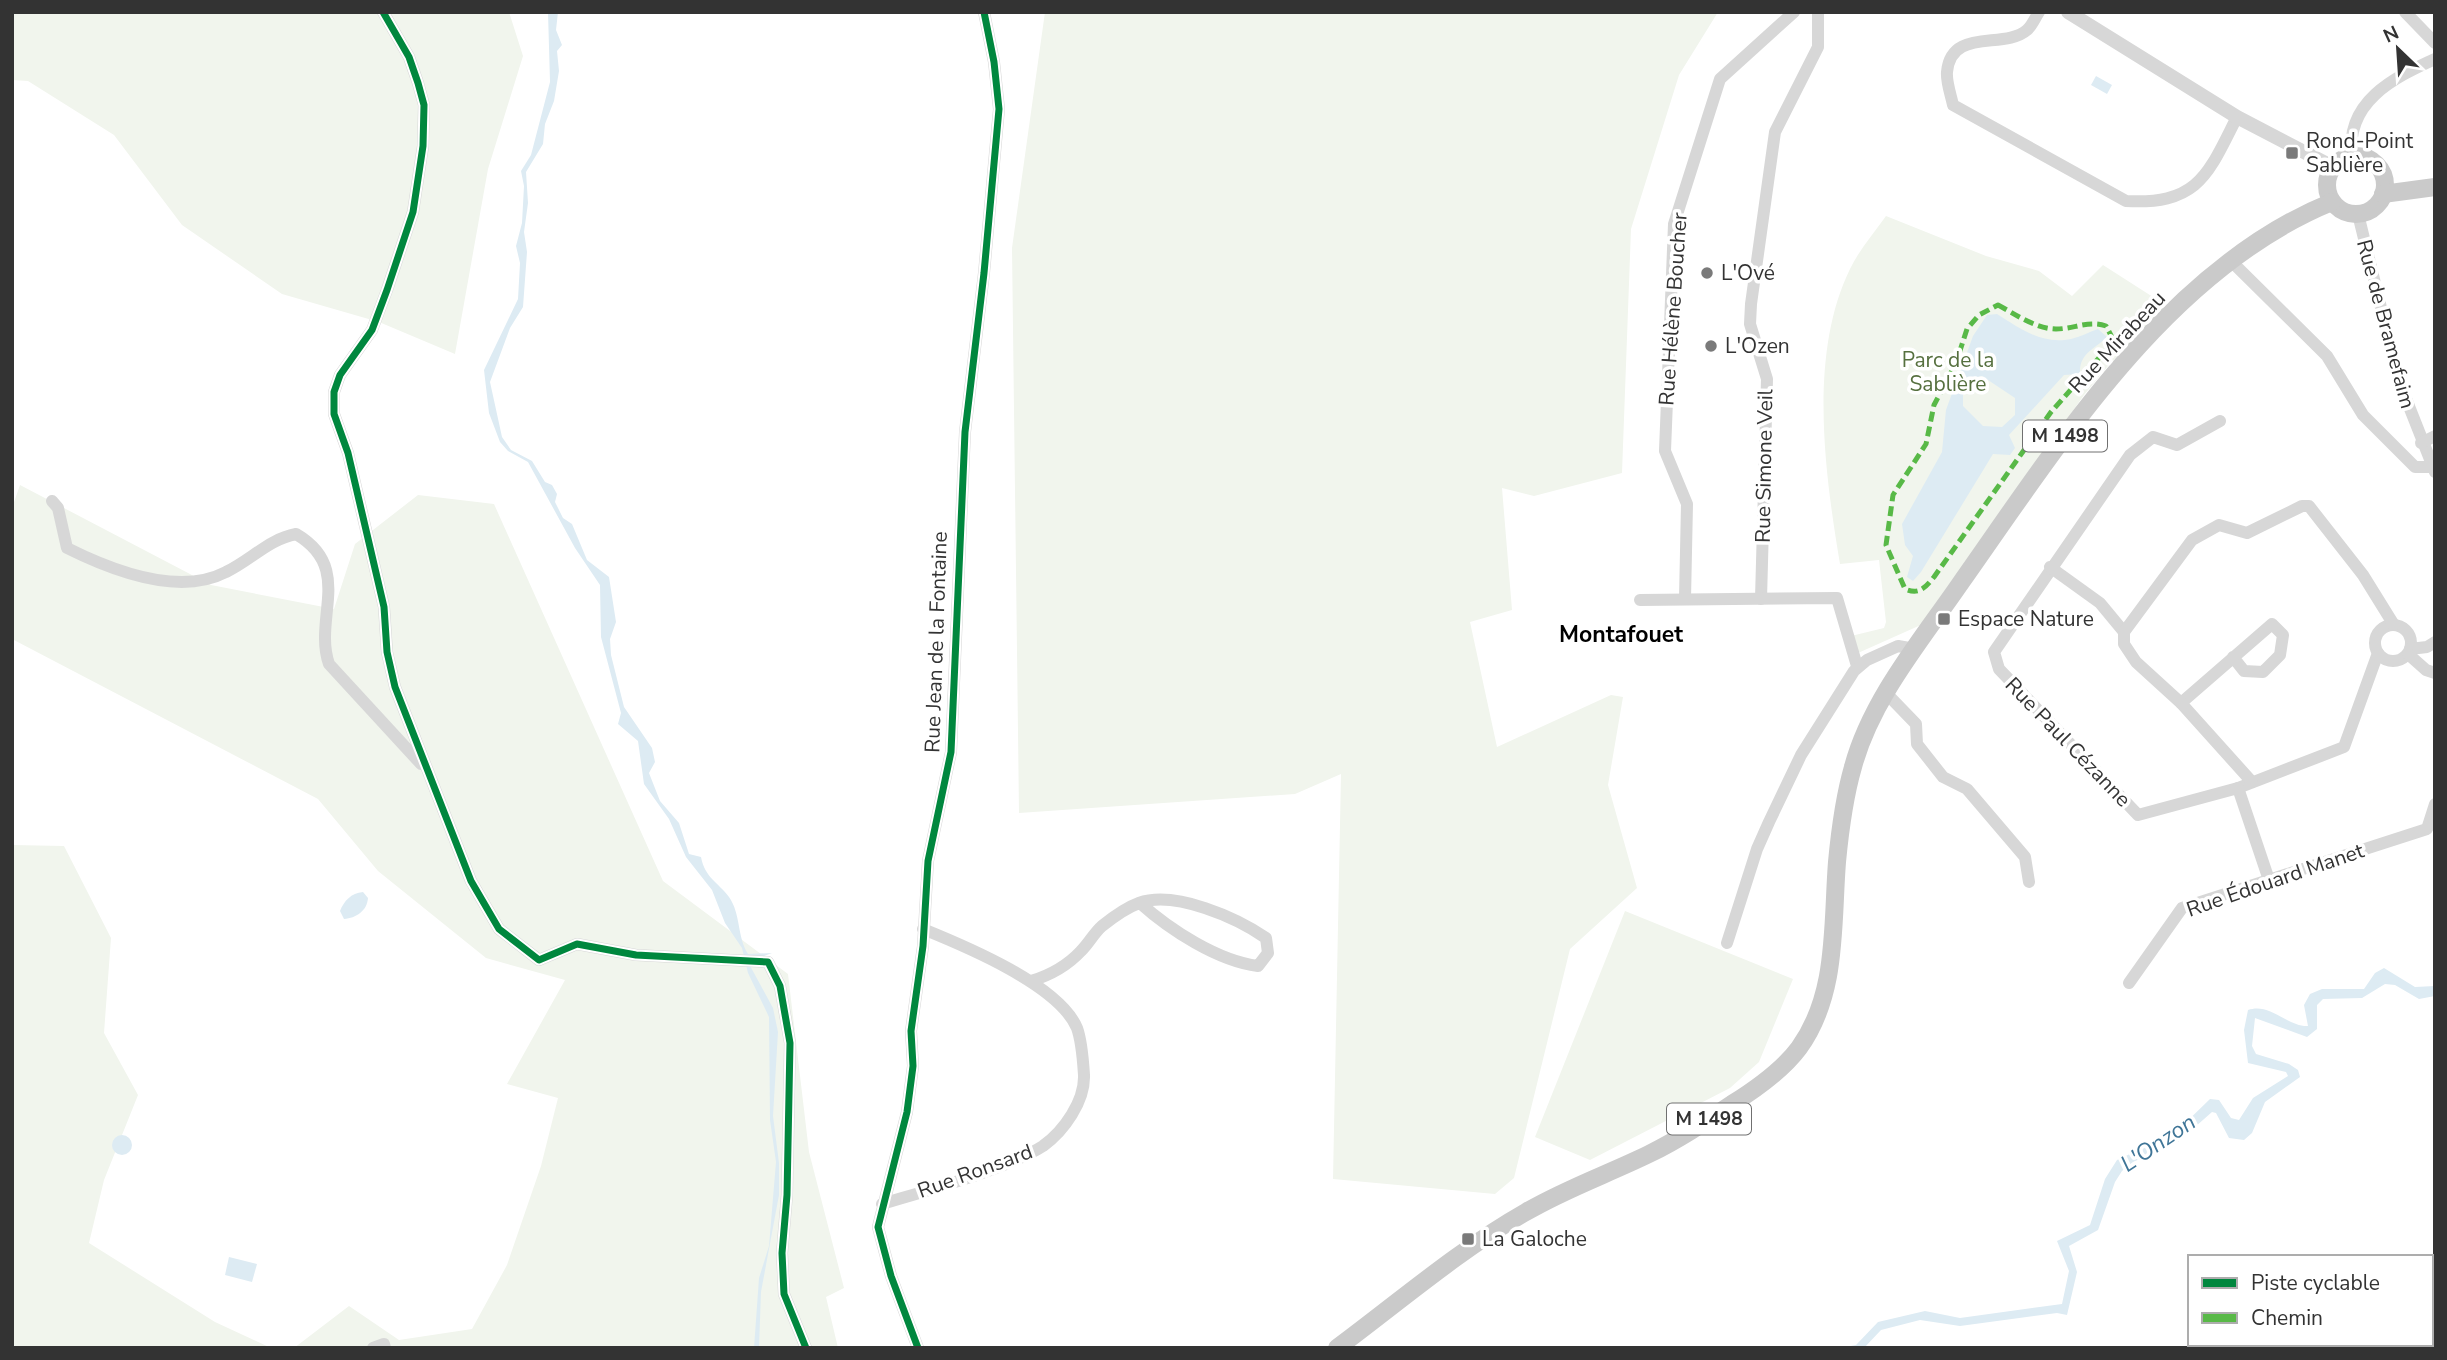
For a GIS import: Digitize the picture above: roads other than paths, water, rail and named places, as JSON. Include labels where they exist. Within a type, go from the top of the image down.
[{"type":"main road","points":[[2352,157],[2361,157],[2378,167],[2383,175],[2383,194],[2374,208],[2358,214],[2343,211],[2332,202],[2327,184],[2333,167],[2352,157]]},
{"type":"main road","points":[[2383,194],[2435,187]]},
{"type":"main road","name":"Rue Mirabeau","points":[[1337,1348],[1504,1225],[1558,1194],[1679,1138],[1755,1090],[1798,1048],[1821,1005],[1827,985],[1844,808],[1853,764],[1887,694],[1915,649],[2082,412],[2122,364],[2278,227],[2332,202]]},
{"type":"street","points":[[383,12],[409,57],[418,83],[424,105],[423,146],[412,212],[387,290],[372,330],[341,375],[334,392],[334,414],[348,453],[384,607],[387,652],[395,687],[458,853],[499,929],[540,960],[577,944],[636,956],[768,962],[780,986],[790,1043],[787,1195],[782,1253],[784,1294],[806,1348]]},
{"type":"street","name":"Rue Jean de la Fontaine","points":[[918,1348],[891,1276],[878,1227],[907,1112],[913,1066],[911,1031],[928,862],[951,752],[965,432],[999,109],[994,62],[984,12]]},
{"type":"street","name":"Rue Hélène Boucher","points":[[1685,599],[1687,504],[1665,451],[1674,224],[1720,79],[1794,12]]},
{"type":"street","name":"Rue Simone Veil","points":[[1761,599],[1767,379],[1751,324],[1751,304],[1775,132],[1818,47],[1818,12]]},
{"type":"street","points":[[2039,12],[2027,30],[2012,38],[1973,41],[1955,52],[1947,72],[1953,105],[2126,201],[2152,202],[2190,191],[2213,165],[2237,117]]},
{"type":"street","points":[[2068,12],[2090,18],[2237,117],[2333,167]]},
{"type":"street","points":[[2405,12],[2435,43]]},
{"type":"street","points":[[2352,157],[2350,145],[2358,114],[2373,95],[2394,78],[2435,59]]},
{"type":"street","name":"Rue de Bramefaim","points":[[2358,214],[2399,381],[2433,470]]},
{"type":"street","points":[[2234,266],[2327,356],[2372,424],[2415,467],[2433,470]]},
{"type":"street","name":"Rue Paul Cézanne","points":[[2220,421],[2176,445],[2153,437],[2130,455],[2050,567],[1994,652],[1999,669],[2138,815],[2238,788],[2344,747],[2378,653]]},
{"type":"street","points":[[2421,443],[2435,436]]},
{"type":"street","points":[[52,502],[58,509],[67,548],[103,566],[160,579],[208,581],[249,560],[282,537],[296,534],[310,542],[319,553],[327,576],[330,597],[324,650],[329,664],[426,770]]},
{"type":"street","points":[[2252,782],[2181,703],[2136,662],[2124,644],[2124,632],[2192,540],[2219,525],[2247,533],[2302,506],[2309,506],[2363,575],[2394,625]]},
{"type":"street","points":[[2050,567],[2100,603],[2124,632]]},
{"type":"street","points":[[1640,600],[1837,598],[1857,666]]},
{"type":"street","points":[[2409,652],[2411,638],[2404,629],[2394,625],[2384,627],[2377,634],[2375,643],[2378,653],[2387,660],[2398,661],[2409,652],[2435,642]]},
{"type":"street","points":[[1727,943],[1757,849],[1769,822],[1801,755],[1857,666],[1898,646],[1907,645],[1915,649]]},
{"type":"street","points":[[2409,652],[2426,670],[2435,673]]},
{"type":"street","points":[[2181,703],[2233,657]]},
{"type":"street","points":[[1887,694],[1916,724],[1917,744],[1943,777],[1967,789],[2025,857],[2029,882]]},
{"type":"street","points":[[2238,788],[2269,880]]},
{"type":"street","name":"Rue Édouard Manet","points":[[2130,983],[2182,908],[2427,829],[2435,804]]},
{"type":"street","points":[[1031,981],[1051,975],[1080,952],[1101,927],[1140,903],[1180,900],[1222,916],[1250,927],[1266,938],[1269,953],[1258,966],[1237,963],[1180,934],[1140,903]]},
{"type":"street","name":"Rue Ronsard","points":[[883,1204],[1000,1165],[1043,1146],[1069,1119],[1084,1087],[1077,1028],[1062,1003],[1031,981],[923,929]]},
{"type":"street","points":[[373,1348],[384,1344],[385,1348]]},
{"type":"water","points":[[548,12],[558,12],[556,30],[562,45],[557,51],[559,71],[554,101],[545,124],[543,144],[526,172],[528,203],[524,232],[527,252],[523,307],[510,328],[490,382],[502,437],[511,450],[532,461],[545,482],[552,485],[557,494],[555,502],[563,518],[572,524],[587,560],[609,577],[616,622],[610,639],[611,655],[624,707],[652,748],[655,762],[649,773],[660,801],[679,823],[689,854],[701,857],[709,875],[729,897],[748,954],[772,953],[748,962],[773,1008],[778,1032],[773,1116],[779,1163],[779,1195],[761,1292],[759,1348],[754,1348],[759,1278],[769,1246],[776,1162],[770,1120],[769,1017],[748,973],[742,948],[725,923],[712,890],[686,857],[669,819],[644,784],[638,741],[618,724],[621,713],[601,637],[600,585],[575,548],[528,462],[508,451],[500,442],[489,413],[484,370],[518,299],[520,263],[516,246],[522,223],[524,186],[521,171],[531,155],[550,82]]},
{"type":"water","points":[[2096,76],[2112,85],[2107,94],[2091,85]]},
{"type":"water","points":[[1997,314],[2032,334],[2051,340],[2071,339],[2098,329],[2107,337],[2085,356],[2080,374],[2064,375],[2009,435],[2015,448],[2010,455],[1993,454],[1913,581],[1907,577],[1913,556],[1905,545],[1902,524],[1942,452],[1946,410],[1973,336],[1987,315]],"holes":[[[1982,376],[2015,398],[2015,415],[2002,427],[1983,426],[1963,406],[1963,395],[1970,379]]]},
{"type":"water","points":[[363,892],[368,898],[363,910],[344,919],[340,911],[348,898]]},
{"type":"water","name":"L'Onzon","points":[[2384,968],[2415,987],[2435,986],[2435,996],[2419,999],[2395,985],[2385,984],[2362,998],[2323,999],[2317,1005],[2317,1029],[2307,1037],[2255,1018],[2252,1046],[2256,1054],[2289,1064],[2298,1070],[2300,1077],[2265,1102],[2252,1133],[2244,1140],[2229,1138],[2216,1113],[2212,1112],[2178,1142],[2133,1162],[2122,1171],[2115,1182],[2098,1230],[2069,1246],[2077,1272],[2067,1315],[2057,1313],[1960,1326],[1920,1320],[1881,1330],[1864,1348],[1840,1348],[1856,1345],[1878,1322],[1925,1311],[1960,1318],[2062,1304],[2069,1271],[2057,1241],[2090,1225],[2105,1179],[2117,1160],[2175,1133],[2210,1099],[2219,1100],[2231,1118],[2239,1120],[2253,1098],[2288,1076],[2286,1072],[2248,1063],[2244,1030],[2248,1010],[2264,1009],[2293,1023],[2308,1026],[2304,1005],[2310,994],[2322,989],[2364,989],[2375,973]]},
{"type":"water","points":[[122,1135],[129,1138],[132,1145],[129,1152],[122,1155],[115,1152],[112,1145],[115,1138]]},
{"type":"water","points":[[229,1257],[257,1264],[252,1282],[225,1275]]},
{"type":"place","name":"Rond-Point Sablière","points":[[2292,153]]},
{"type":"place","name":"L'Ové","points":[[1707,273]]},
{"type":"place","name":"L'Ozen","points":[[1711,346]]},
{"type":"place","name":"Espace Nature","points":[[1944,619]]},
{"type":"place","name":"La Galoche","points":[[1468,1239]]},
{"type":"district","name":"Montafouet","points":[[1621,634]]},
{"type":"park label","name":"Parc de la Sablière","points":[[1948,372]]}]
